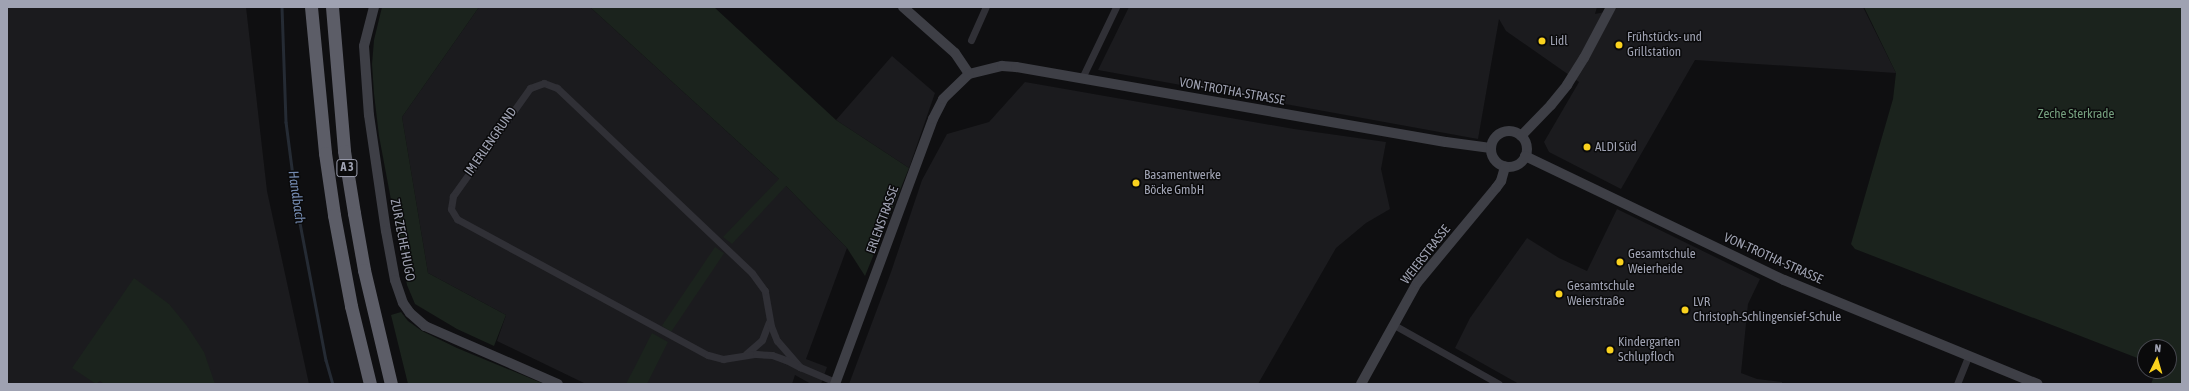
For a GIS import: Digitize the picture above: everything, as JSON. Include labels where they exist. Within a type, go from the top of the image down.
[{"type":"highway","name":"A 3","points":[[311,7],[325,153],[333,208],[351,306],[370,384]]},
{"type":"highway","name":"A 3","points":[[332,7],[337,85],[352,198],[364,270],[391,384]]},
{"type":"street","name":"ZUR ZECHE HUGO","points":[[374,7],[364,46],[369,115],[386,231],[396,280],[403,303],[410,313],[425,326],[558,384]]},
{"type":"street","points":[[904,7],[955,53],[969,74]]},
{"type":"street","points":[[971,40],[986,7]]},
{"type":"street","points":[[1082,78],[1116,7]]},
{"type":"street","points":[[1521,136],[1551,105],[1567,85],[1584,58],[1611,7]]},
{"type":"street","name":"VON-TROTHA-STRASSE","points":[[969,74],[1010,66],[1446,142],[1491,148]]},
{"type":"street","name":"ERLENSTRASSE","points":[[835,383],[933,119],[944,99],[969,74]]},
{"type":"street","name":"IM ERLENGRUND","points":[[800,367],[777,341],[769,316],[765,291],[756,277],[551,85],[540,83],[530,88],[453,196],[451,209],[459,222],[708,355],[723,359],[756,354],[772,355],[835,383]]},
{"type":"street","points":[[1514,132],[1521,136],[1527,145],[1525,156],[1519,165],[1505,167],[1494,160],[1491,148],[1494,139],[1503,133],[1514,132]]},
{"type":"street","name":"VON-TROTHA-STRASSE","points":[[1525,156],[1784,280],[2037,384]]},
{"type":"street","name":"WEIERSTRASSE","points":[[1361,384],[1417,283],[1496,188],[1501,181],[1505,167]]},
{"type":"street","name":"IM ERLENGRUND","points":[[744,355],[762,340],[768,327],[769,316]]},
{"type":"street","points":[[1394,325],[1500,384]]},
{"type":"street","points":[[1957,384],[1969,355]]},
{"type":"shaded area","points":[[7,7],[246,7],[267,191],[309,384],[7,384]]},
{"type":"shaded area","points":[[479,7],[590,7],[779,179],[847,248],[806,359],[827,367],[821,384],[811,384],[795,375],[792,384],[586,384],[497,341],[506,315],[428,273],[402,117]]},
{"type":"shaded area","points":[[1129,7],[1597,7],[1595,14],[1615,10],[1617,7],[1863,7],[1896,73],[1695,60],[1621,189],[1549,152],[1544,142],[1579,82],[1506,31],[1499,19],[1478,139],[1098,70]]},
{"type":"shaded area","points":[[892,56],[935,93],[909,168],[836,120]]},
{"type":"shaded area","name":"Basamentwerke Böcke GmbH","points":[[1025,82],[1294,129],[1386,142],[1381,169],[1390,209],[1366,223],[1336,248],[1258,384],[849,384],[891,272],[922,180],[947,134],[989,122]]},
{"type":"shaded area","points":[[1617,209],[1760,279],[1748,304],[1741,373],[1757,379],[1782,382],[1782,384],[1519,384],[1455,348],[1470,318],[1527,238],[1559,258],[1587,271]]},
{"type":"green space","points":[[382,7],[479,7],[402,117],[428,273],[506,315],[494,346],[457,329],[415,304],[407,285],[379,136],[374,94],[372,64],[374,40]]},
{"type":"green space","points":[[590,7],[714,7],[836,120],[909,168],[865,276],[847,248],[786,186],[732,244],[723,237],[779,179]]},
{"type":"green space","name":"Zeche Sterkrade","points":[[1864,7],[2182,7],[2182,384],[2151,384],[2153,379],[2177,379],[2177,339],[2137,339],[2137,358],[1855,249],[1851,244],[1893,99],[1896,73]]},
{"type":"green space","points":[[715,247],[724,253],[671,332],[662,326]]},
{"type":"green space","points":[[134,278],[169,304],[187,326],[204,352],[215,384],[104,384],[100,381],[96,384],[72,368]]},
{"type":"green space","points":[[401,312],[408,321],[422,331],[457,348],[544,384],[408,384],[391,315]]},
{"type":"green space","points":[[652,333],[668,342],[647,384],[626,384]]},
{"type":"waterway","name":"Handbach","points":[[282,7],[286,122],[297,207],[326,360],[333,384]]},
{"type":"place","name":"Lidl","points":[[1542,41]]},
{"type":"place","name":"Frühstücks- und Grillstation","points":[[1619,45]]},
{"type":"place","name":"ALDI Süd","points":[[1587,147]]},
{"type":"place","name":"Basamentwerke Böcke GmbH","points":[[1136,183]]},
{"type":"place","name":"Gesamtschule Weierheide","points":[[1620,262]]},
{"type":"place","name":"Gesamtschule Weierstraße","points":[[1559,294]]},
{"type":"place","name":"LVR Christoph-Schlingensief-Schule","points":[[1685,310]]},
{"type":"place","name":"Kindergarten Schlupfloch","points":[[1610,350]]}]
